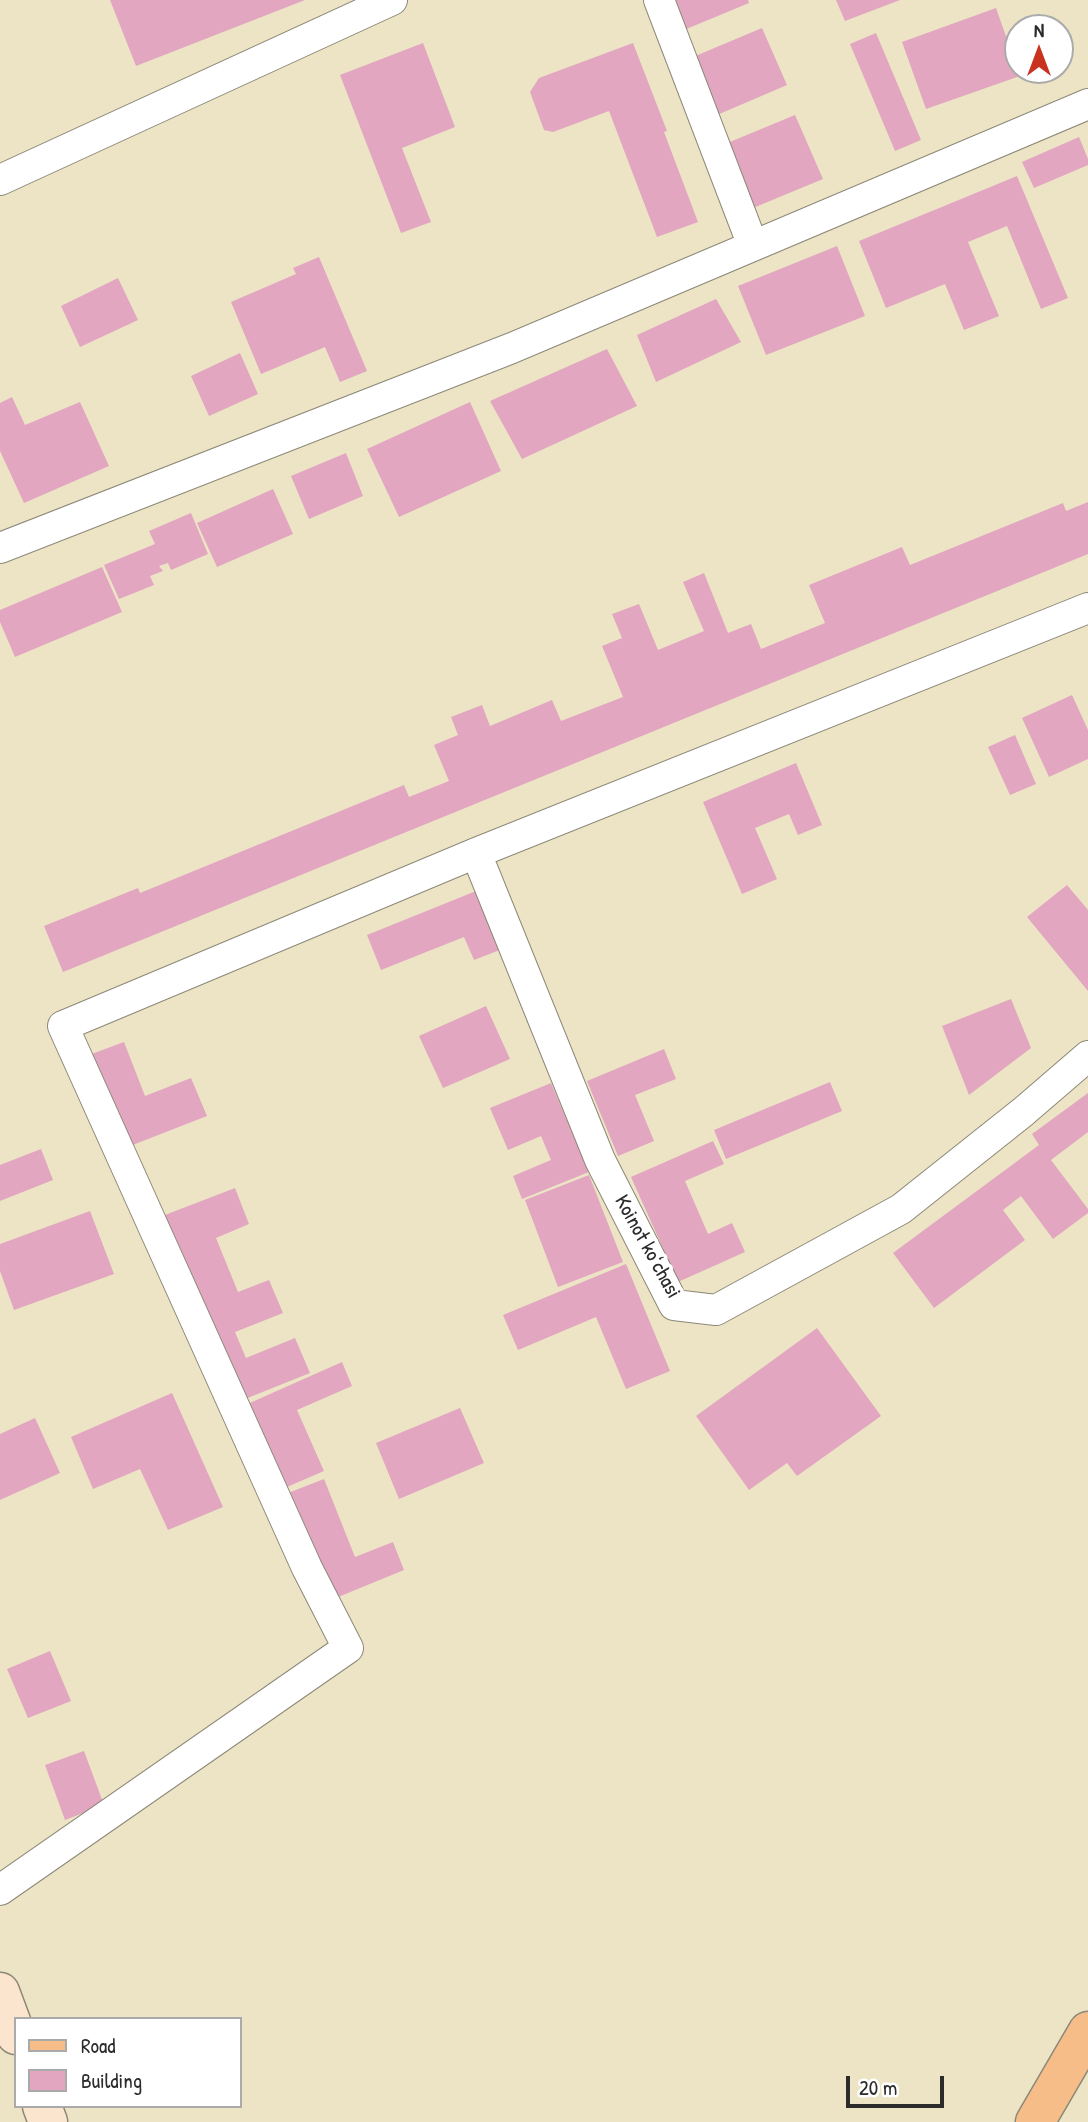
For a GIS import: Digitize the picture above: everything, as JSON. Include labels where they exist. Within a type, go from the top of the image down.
[{"type":"main road","points":[[0,1993],[14,2030]]},
{"type":"main road","points":[[1035,2122],[1088,2031]]},
{"type":"street","points":[[0,180],[392,0]]},
{"type":"street","points":[[659,0],[753,246]]},
{"type":"street","points":[[0,548],[512,348],[1088,104]]},
{"type":"street","points":[[0,1890],[348,1648],[302,1555],[63,1026],[476,853],[1088,608]]},
{"type":"street","name":"Koinot koʻchasi","points":[[476,853],[600,1160],[674,1305],[716,1310],[901,1209],[1023,1112],[1088,1056]]},
{"type":"building","points":[[110,0],[305,0],[136,66]]},
{"type":"building","points":[[672,0],[748,0],[749,3],[684,30]]},
{"type":"building","points":[[836,0],[900,0],[845,21]]},
{"type":"building","points":[[996,8],[1004,31],[1004,82],[926,109],[902,42]]},
{"type":"building","points":[[762,28],[787,85],[717,115],[693,57]]},
{"type":"building","points":[[876,33],[921,140],[895,151],[850,44]]},
{"type":"building","points":[[423,43],[455,127],[402,148],[431,222],[401,233],[340,75]]},
{"type":"building","points":[[633,43],[698,222],[657,237],[609,111],[553,132],[544,130],[530,92],[539,78]]},
{"type":"building","points":[[795,115],[823,179],[753,208],[725,144]]},
{"type":"building","points":[[1079,137],[1088,165],[1034,188],[1022,162]]},
{"type":"building","points":[[1017,176],[1068,298],[1041,309],[1007,226],[968,242],[999,316],[964,330],[945,284],[886,308],[859,241]]},
{"type":"building","points":[[837,246],[865,316],[766,355],[738,286]]},
{"type":"building","points":[[319,257],[367,371],[340,382],[325,347],[261,374],[231,302],[296,274],[293,268]]},
{"type":"building","points":[[118,278],[138,320],[80,347],[61,306]]},
{"type":"building","points":[[716,299],[741,342],[656,382],[637,335]]},
{"type":"building","points":[[607,349],[637,406],[522,459],[490,401]]},
{"type":"building","points":[[240,353],[258,394],[209,416],[191,376]]},
{"type":"building","points":[[12,397],[25,425],[80,402],[109,466],[24,503],[0,451],[0,403]]},
{"type":"building","points":[[470,402],[501,471],[399,517],[367,449]]},
{"type":"building","points":[[346,453],[363,496],[309,519],[291,476]]},
{"type":"building","points":[[273,489],[293,534],[217,567],[197,523]]},
{"type":"building","points":[[1088,502],[1088,554],[63,972],[44,926],[138,888],[140,893],[404,785],[409,797],[449,781],[434,745],[458,735],[451,717],[482,705],[490,726],[552,700],[561,721],[623,697],[602,646],[622,638],[612,614],[639,604],[658,650],[704,631],[683,582],[704,573],[728,633],[751,624],[761,649],[825,623],[809,585],[902,547],[910,565],[1063,503],[1066,511]]},
{"type":"building","points":[[191,513],[208,554],[171,570],[168,563],[159,566],[163,571],[150,576],[154,585],[119,599],[104,565],[155,544],[149,531]]},
{"type":"building","points":[[102,567],[122,612],[15,657],[0,622],[0,610]]},
{"type":"building","points":[[1072,695],[1088,730],[1088,759],[1049,777],[1022,718]]},
{"type":"building","points":[[1015,735],[1036,784],[1010,795],[988,747]]},
{"type":"building","points":[[796,763],[822,825],[798,835],[789,814],[755,828],[777,879],[742,894],[703,802]]},
{"type":"building","points":[[1067,885],[1088,910],[1088,991],[1027,917]]},
{"type":"building","points":[[481,889],[505,948],[474,960],[464,937],[381,970],[367,935]]},
{"type":"building","points":[[1011,999],[1031,1048],[969,1095],[942,1026]]},
{"type":"building","points":[[486,1006],[510,1059],[443,1088],[419,1036]]},
{"type":"building","points":[[124,1042],[145,1096],[191,1078],[207,1116],[125,1148],[89,1055]]},
{"type":"building","points":[[664,1049],[676,1079],[635,1095],[654,1141],[618,1156],[587,1081]]},
{"type":"building","points":[[830,1082],[842,1111],[726,1159],[714,1130]]},
{"type":"building","points":[[551,1083],[589,1172],[522,1199],[513,1176],[551,1160],[541,1136],[508,1150],[490,1108]]},
{"type":"building","points":[[1088,1093],[1088,1132],[1051,1160],[1088,1209],[1088,1213],[1053,1239],[1021,1196],[1003,1210],[1025,1240],[934,1308],[893,1253],[1039,1145],[1032,1134]]},
{"type":"building","points":[[713,1141],[724,1164],[685,1181],[708,1234],[732,1223],[745,1252],[678,1282],[631,1177]]},
{"type":"building","points":[[41,1149],[53,1180],[0,1201],[0,1165]]},
{"type":"building","points":[[589,1175],[623,1262],[558,1287],[525,1200]]},
{"type":"building","points":[[235,1188],[249,1224],[216,1238],[238,1292],[269,1280],[283,1313],[235,1332],[246,1358],[295,1338],[310,1373],[240,1401],[165,1215]]},
{"type":"building","points":[[90,1211],[114,1274],[14,1310],[0,1271],[0,1244]]},
{"type":"building","points":[[626,1264],[670,1371],[626,1389],[596,1317],[518,1350],[503,1315]]},
{"type":"building","points":[[817,1328],[881,1416],[797,1476],[787,1463],[749,1490],[696,1416]]},
{"type":"building","points":[[342,1362],[352,1386],[297,1410],[324,1471],[280,1490],[243,1406]]},
{"type":"building","points":[[172,1393],[223,1507],[168,1530],[140,1469],[93,1489],[71,1437]]},
{"type":"building","points":[[460,1408],[484,1463],[399,1499],[376,1443]]},
{"type":"building","points":[[35,1418],[60,1473],[0,1500],[0,1434]]},
{"type":"building","points":[[324,1479],[355,1557],[393,1542],[404,1570],[326,1602],[283,1495]]},
{"type":"building","points":[[50,1651],[71,1701],[28,1718],[7,1669]]},
{"type":"building","points":[[84,1751],[104,1805],[65,1820],[45,1765]]}]
